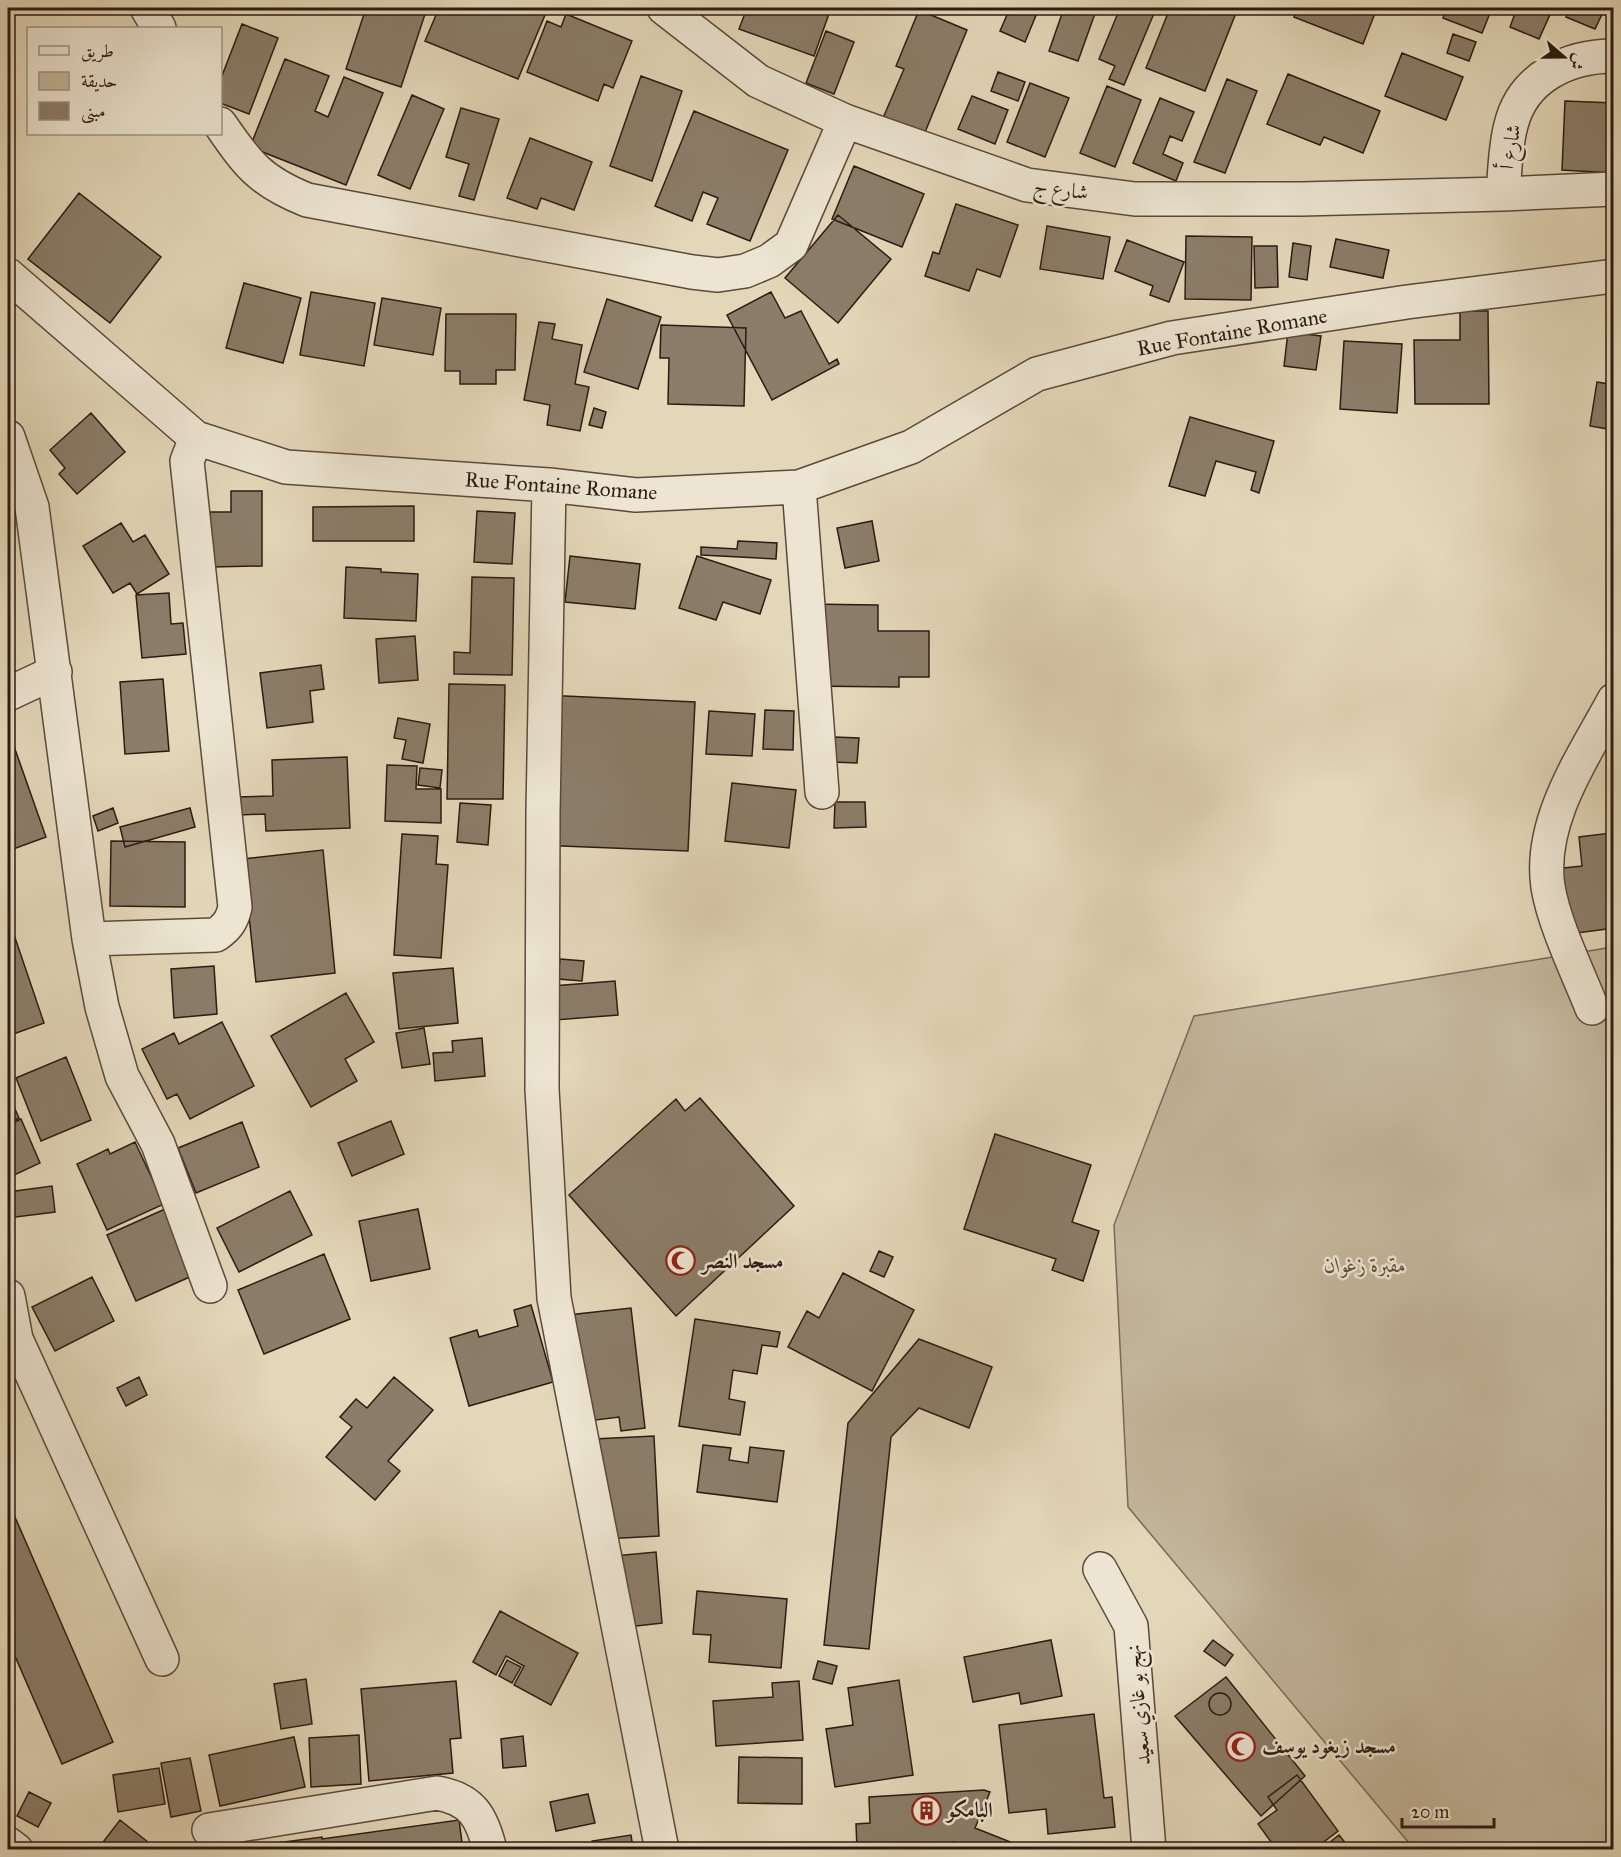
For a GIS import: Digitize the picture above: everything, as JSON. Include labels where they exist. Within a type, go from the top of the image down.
[{"type":"street","points":[[147,8],[158,27]]},
{"type":"street","name":"شارع ج","points":[[664,8],[758,81],[845,121],[1028,185],[1135,199],[1301,199],[1614,189]]},
{"type":"street","name":"شارع أ","points":[[1503,194],[1511,122],[1521,102],[1552,70],[1572,61],[1593,56],[1614,56]]},
{"type":"street","points":[[222,127],[239,152],[258,173],[281,189],[307,200],[680,270],[718,275],[745,271],[769,261],[791,245],[845,121]]},
{"type":"street","name":"Rue Fontaine Romane","points":[[8,275],[196,438],[286,467],[549,485],[636,495],[799,487],[911,447],[1037,374],[1172,338],[1407,302],[1614,276]]},
{"type":"street","points":[[8,437],[32,507],[89,939],[102,1007],[122,1076],[158,1144],[210,1286]]},
{"type":"street","points":[[89,939],[216,935],[230,924],[235,907],[187,461],[196,438]]},
{"type":"street","points":[[549,485],[543,824],[542,1089],[554,1298],[662,1850]]},
{"type":"street","points":[[799,487],[822,792]]},
{"type":"street","points":[[8,694],[55,672]]},
{"type":"street","points":[[1592,1008],[1557,919],[1548,888],[1547,855],[1552,823],[1614,700]]},
{"type":"street","points":[[8,1296],[16,1339],[162,1659]]},
{"type":"street","name":"نهج بو غازي سعيد","points":[[1100,1569],[1131,1626],[1149,1850]]},
{"type":"street","points":[[209,1830],[437,1792],[458,1799],[476,1813],[482,1822],[489,1850]]},
{"type":"street","points":[[8,1844],[16,1850]]},
{"type":"green space","name":"مقبرة زغوان","points":[[1613,947],[1613,1849],[1414,1849],[1128,1507],[1114,1225],[1194,1016]]},
{"type":"building","points":[[366,8],[427,8],[401,87],[346,69]]},
{"type":"building","points":[[439,8],[548,8],[518,79],[425,41]]},
{"type":"building","points":[[747,8],[831,8],[814,56],[739,29]]},
{"type":"building","points":[[1010,8],[1039,8],[1025,42],[1000,31]]},
{"type":"building","points":[[1064,8],[1097,8],[1078,61],[1049,51]]},
{"type":"building","points":[[1120,8],[1145,8],[1155,11],[1124,85],[1109,79],[1115,66],[1099,59]]},
{"type":"building","points":[[1170,8],[1222,8],[1236,13],[1205,91],[1146,68]]},
{"type":"building","points":[[1298,8],[1377,8],[1363,44],[1294,17]]},
{"type":"building","points":[[1447,8],[1492,8],[1482,33],[1443,18]]},
{"type":"building","points":[[1517,8],[1553,8],[1539,39],[1510,27]]},
{"type":"building","points":[[1570,8],[1605,8],[1595,29],[1566,17]]},
{"type":"building","points":[[919,10],[967,30],[921,142],[880,125],[904,69],[896,66]]},
{"type":"building","points":[[566,14],[632,41],[613,88],[604,84],[598,101],[527,72],[547,21],[561,27]]},
{"type":"building","points":[[242,24],[278,38],[249,114],[222,104],[222,76]]},
{"type":"building","points":[[826,31],[854,42],[834,94],[806,83]]},
{"type":"building","points":[[1453,34],[1476,42],[1469,61],[1447,53]]},
{"type":"building","points":[[1402,53],[1463,77],[1446,120],[1385,96]]},
{"type":"building","points":[[285,59],[329,76],[315,111],[328,117],[344,77],[383,93],[346,185],[250,147]]},
{"type":"building","points":[[998,72],[1025,82],[1018,101],[991,91]]},
{"type":"building","points":[[1288,74],[1380,111],[1363,153],[1324,137],[1320,145],[1267,124]]},
{"type":"building","points":[[641,76],[682,91],[652,181],[610,166]]},
{"type":"building","points":[[1227,79],[1257,91],[1225,173],[1194,162]]},
{"type":"building","points":[[1030,83],[1069,98],[1045,157],[1007,142]]},
{"type":"building","points":[[1107,86],[1141,100],[1115,167],[1080,153]]},
{"type":"building","points":[[412,95],[444,109],[410,189],[378,175]]},
{"type":"building","points":[[972,96],[1008,110],[995,144],[958,129]]},
{"type":"building","points":[[1160,98],[1194,112],[1182,141],[1170,136],[1163,154],[1183,163],[1176,181],[1133,163]]},
{"type":"building","points":[[1565,101],[1614,103],[1614,173],[1562,170]]},
{"type":"building","points":[[461,108],[499,119],[474,200],[459,196],[469,164],[446,157]]},
{"type":"building","points":[[694,111],[788,150],[750,241],[707,224],[718,198],[703,192],[692,221],[655,206]]},
{"type":"building","points":[[530,138],[592,162],[574,210],[541,198],[537,209],[507,198]]},
{"type":"building","points":[[854,166],[924,194],[902,247],[832,219]]},
{"type":"building","points":[[79,193],[161,257],[110,323],[28,259]]},
{"type":"building","points":[[956,204],[1018,225],[1000,277],[977,269],[969,291],[925,276],[933,252],[939,254]]},
{"type":"building","points":[[838,215],[891,259],[838,323],[785,278]]},
{"type":"building","points":[[1047,226],[1110,237],[1103,279],[1040,269]]},
{"type":"building","points":[[1186,236],[1252,237],[1251,300],[1185,299]]},
{"type":"building","points":[[1336,239],[1389,250],[1383,278],[1330,267]]},
{"type":"building","points":[[1127,240],[1184,262],[1169,302],[1150,295],[1153,286],[1115,271]]},
{"type":"building","points":[[1293,243],[1311,246],[1307,280],[1289,277]]},
{"type":"building","points":[[1254,246],[1277,246],[1278,287],[1255,288]]},
{"type":"building","points":[[244,283],[301,298],[283,363],[226,348]]},
{"type":"building","points":[[311,292],[375,303],[364,366],[300,355]]},
{"type":"building","points":[[771,292],[785,318],[801,311],[829,364],[837,359],[839,364],[772,400],[727,315]]},
{"type":"building","points":[[382,298],[441,308],[433,355],[374,345]]},
{"type":"building","points":[[607,299],[661,317],[638,389],[584,372]]},
{"type":"building","points":[[1460,311],[1488,311],[1489,404],[1415,404],[1414,340],[1460,340]]},
{"type":"building","points":[[446,314],[516,314],[515,370],[496,370],[496,384],[460,384],[460,371],[445,371]]},
{"type":"building","points":[[539,322],[555,324],[552,339],[582,345],[575,384],[589,387],[580,431],[547,425],[550,405],[524,400]]},
{"type":"building","points":[[661,325],[746,328],[744,406],[668,404],[669,358],[660,358]]},
{"type":"building","points":[[1288,332],[1321,336],[1316,370],[1284,366]]},
{"type":"building","points":[[1344,341],[1402,344],[1397,413],[1340,409]]},
{"type":"building","points":[[1597,382],[1614,385],[1614,434],[1613,430],[1590,426]]},
{"type":"building","points":[[594,408],[606,412],[602,428],[589,425]]},
{"type":"building","points":[[91,413],[125,452],[77,494],[59,474],[65,468],[50,450]]},
{"type":"building","points":[[1190,417],[1274,441],[1259,493],[1251,490],[1256,472],[1216,461],[1205,496],[1169,486]]},
{"type":"building","points":[[231,491],[262,491],[262,566],[211,567],[210,512],[231,512]]},
{"type":"building","points":[[414,506],[414,541],[313,541],[313,507]]},
{"type":"building","points":[[477,511],[515,513],[512,564],[474,562]]},
{"type":"building","points":[[872,521],[879,561],[845,568],[837,528]]},
{"type":"building","points":[[121,523],[133,542],[145,535],[169,574],[137,594],[130,583],[113,593],[83,546]]},
{"type":"building","points":[[738,541],[777,543],[776,559],[701,555],[701,547],[737,549]]},
{"type":"building","points":[[570,556],[640,564],[635,609],[565,602]]},
{"type":"building","points":[[697,556],[771,580],[760,614],[723,602],[716,620],[679,608]]},
{"type":"building","points":[[346,567],[418,574],[416,621],[344,618]]},
{"type":"building","points":[[472,577],[514,578],[512,675],[454,674],[454,652],[470,653]]},
{"type":"building","points":[[169,593],[171,624],[183,623],[186,654],[142,658],[136,595]]},
{"type":"building","points":[[806,604],[878,605],[878,631],[929,631],[929,677],[899,677],[899,687],[805,686]]},
{"type":"building","points":[[415,636],[418,680],[379,683],[376,639]]},
{"type":"building","points":[[321,665],[324,689],[310,691],[313,722],[267,728],[260,673]]},
{"type":"building","points":[[163,679],[169,751],[125,754],[120,682]]},
{"type":"building","points":[[449,684],[505,685],[503,799],[447,799]]},
{"type":"building","points":[[543,695],[695,702],[688,851],[536,845]]},
{"type":"building","points":[[765,710],[794,711],[793,750],[763,749]]},
{"type":"building","points":[[709,711],[755,714],[752,756],[706,754]]},
{"type":"building","points":[[398,718],[430,724],[423,763],[402,759],[406,740],[394,738]]},
{"type":"building","points":[[10,735],[46,837],[8,851],[8,736]]},
{"type":"building","points":[[834,737],[859,738],[857,763],[832,762]]},
{"type":"building","points":[[347,757],[350,828],[266,831],[265,814],[239,815],[238,797],[273,796],[272,760]]},
{"type":"building","points":[[387,765],[417,766],[416,789],[441,789],[441,823],[385,821]]},
{"type":"building","points":[[420,768],[442,770],[440,788],[418,785]]},
{"type":"building","points":[[732,783],[796,790],[789,848],[725,841]]},
{"type":"building","points":[[835,802],[865,802],[866,827],[834,828]]},
{"type":"building","points":[[460,803],[491,805],[488,845],[457,842]]},
{"type":"building","points":[[113,808],[118,823],[98,831],[93,816]]},
{"type":"building","points":[[190,808],[195,827],[125,847],[120,827]]},
{"type":"building","points":[[1611,833],[1614,851],[1614,928],[1562,935],[1554,869],[1582,866],[1579,837]]},
{"type":"building","points":[[402,834],[438,836],[436,864],[448,865],[441,958],[394,955]]},
{"type":"building","points":[[111,841],[185,842],[185,907],[110,906]]},
{"type":"building","points":[[323,850],[335,973],[256,982],[243,859]]},
{"type":"building","points":[[8,920],[44,1023],[8,1036]]},
{"type":"building","points":[[560,959],[584,961],[582,981],[558,979]]},
{"type":"building","points":[[214,966],[217,1014],[174,1018],[171,969]]},
{"type":"building","points":[[453,968],[458,1023],[399,1029],[393,973]]},
{"type":"building","points":[[615,981],[618,1015],[555,1020],[552,986]]},
{"type":"building","points":[[346,993],[374,1042],[345,1059],[357,1081],[311,1107],[271,1036]]},
{"type":"building","points":[[222,1022],[254,1086],[190,1119],[177,1094],[167,1099],[142,1049],[174,1033],[179,1044]]},
{"type":"building","points":[[424,1028],[430,1064],[402,1068],[396,1033]]},
{"type":"building","points":[[482,1038],[485,1076],[435,1081],[433,1053],[453,1052],[452,1041]]},
{"type":"building","points":[[66,1057],[91,1120],[41,1141],[16,1078]]},
{"type":"building","points":[[8,1093],[19,1118],[8,1123]]},
{"type":"building","name":"مسجد النصر","points":[[700,1098],[794,1206],[676,1316],[569,1195],[676,1099],[685,1111]]},
{"type":"building","points":[[21,1119],[40,1163],[10,1177],[8,1125]]},
{"type":"building","points":[[391,1121],[404,1154],[352,1176],[338,1143]]},
{"type":"building","points":[[242,1122],[259,1167],[196,1193],[178,1148]]},
{"type":"building","points":[[995,1134],[1091,1165],[1072,1222],[1099,1231],[1083,1281],[1052,1270],[1056,1259],[964,1229]]},
{"type":"building","points":[[135,1142],[164,1204],[107,1230],[77,1164],[108,1149],[110,1154]]},
{"type":"building","points":[[52,1186],[55,1212],[8,1218],[8,1192]]},
{"type":"building","points":[[290,1191],[312,1235],[239,1272],[217,1228]]},
{"type":"building","points":[[165,1209],[194,1275],[136,1301],[107,1235]]},
{"type":"building","points":[[418,1209],[430,1269],[371,1281],[359,1221]]},
{"type":"building","points":[[879,1251],[893,1257],[884,1277],[870,1271]]},
{"type":"building","points":[[324,1254],[350,1319],[264,1354],[238,1290]]},
{"type":"building","points":[[843,1273],[914,1310],[872,1391],[788,1347],[807,1311],[819,1318]]},
{"type":"building","points":[[92,1277],[114,1321],[55,1351],[32,1307]]},
{"type":"building","points":[[531,1305],[553,1382],[469,1406],[450,1338],[477,1330],[479,1337],[518,1326],[514,1310]]},
{"type":"building","points":[[631,1308],[645,1428],[621,1431],[619,1417],[580,1422],[568,1315]]},
{"type":"building","points":[[695,1319],[780,1332],[777,1347],[762,1345],[757,1374],[733,1370],[729,1399],[745,1402],[740,1435],[679,1426]]},
{"type":"building","points":[[919,1339],[992,1367],[969,1428],[919,1408],[891,1437],[869,1649],[824,1645],[848,1423]]},
{"type":"building","points":[[139,1377],[147,1395],[126,1406],[117,1388]]},
{"type":"building","points":[[394,1377],[433,1410],[388,1461],[400,1471],[375,1500],[326,1457],[352,1427],[340,1417],[356,1399],[367,1408]]},
{"type":"building","points":[[654,1436],[659,1536],[604,1539],[594,1439]]},
{"type":"building","points":[[703,1445],[731,1448],[729,1460],[748,1463],[750,1447],[784,1451],[777,1502],[697,1492]]},
{"type":"building","points":[[8,1501],[113,1742],[62,1764],[8,1640]]},
{"type":"building","points":[[656,1552],[662,1623],[619,1628],[604,1557]]},
{"type":"building","points":[[697,1591],[787,1599],[781,1668],[709,1662],[711,1635],[693,1634]]},
{"type":"building","points":[[500,1611],[578,1653],[551,1705],[514,1685],[524,1666],[506,1656],[496,1675],[473,1662]]},
{"type":"building","points":[[1051,1640],[1062,1696],[1021,1704],[1019,1693],[973,1702],[964,1657]]},
{"type":"building","points":[[1213,1640],[1233,1655],[1225,1666],[1204,1651]]},
{"type":"building","points":[[507,1660],[521,1667],[512,1683],[499,1676]]},
{"type":"building","points":[[818,1661],[837,1666],[832,1684],[813,1679]]},
{"type":"building","name":"مسجد زيغود يوسف","points":[[1226,1677],[1305,1776],[1261,1816],[1175,1716]]},
{"type":"building","points":[[306,1679],[312,1724],[281,1729],[274,1684]]},
{"type":"building","points":[[899,1680],[913,1775],[835,1787],[826,1729],[853,1725],[848,1688]]},
{"type":"building","points":[[456,1681],[461,1738],[450,1739],[453,1773],[369,1781],[361,1689]]},
{"type":"building","points":[[799,1681],[803,1740],[716,1746],[713,1701],[773,1697],[772,1683]]},
{"type":"building","points":[[1220,1693],[1228,1696],[1231,1704],[1228,1712],[1220,1715],[1212,1712],[1209,1704],[1212,1696]]},
{"type":"building","points":[[1094,1714],[1104,1798],[1112,1797],[1115,1827],[1048,1834],[1046,1809],[1009,1813],[999,1725]]},
{"type":"building","points":[[359,1735],[361,1784],[311,1787],[309,1738]]},
{"type":"building","points":[[523,1736],[526,1766],[503,1768],[501,1739]]},
{"type":"building","points":[[294,1737],[305,1787],[220,1806],[209,1755]]},
{"type":"building","points":[[739,1757],[802,1758],[802,1804],[738,1803]]},
{"type":"building","points":[[190,1758],[201,1811],[171,1817],[161,1763]]},
{"type":"building","points":[[159,1768],[165,1804],[118,1812],[113,1775]]},
{"type":"building","points":[[1297,1775],[1338,1831],[1313,1850],[1277,1850],[1258,1824],[1277,1810],[1268,1797]]},
{"type":"building","name":"البامكو","points":[[984,1790],[990,1792],[975,1828],[1013,1843],[1014,1850],[965,1850],[965,1847],[953,1842],[953,1850],[857,1850],[856,1824],[870,1823],[869,1797]]},
{"type":"building","points":[[29,1792],[51,1803],[38,1827],[17,1816]]},
{"type":"building","points":[[588,1794],[595,1823],[556,1831],[550,1802]]},
{"type":"building","points":[[120,1820],[158,1850],[97,1850]]},
{"type":"building","points":[[459,1820],[463,1850],[278,1850],[277,1843]]},
{"type":"building","points":[[631,1835],[633,1848],[594,1850],[592,1841]]},
{"type":"building","points":[[1339,1835],[1351,1850],[1320,1850]]},
{"type":"place","name":"مسجد النصر","points":[[681,1261]]},
{"type":"place","name":"مسجد زيغود يوسف","points":[[1241,1746]]},
{"type":"place","name":"البامكو","points":[[926,1810]]}]
